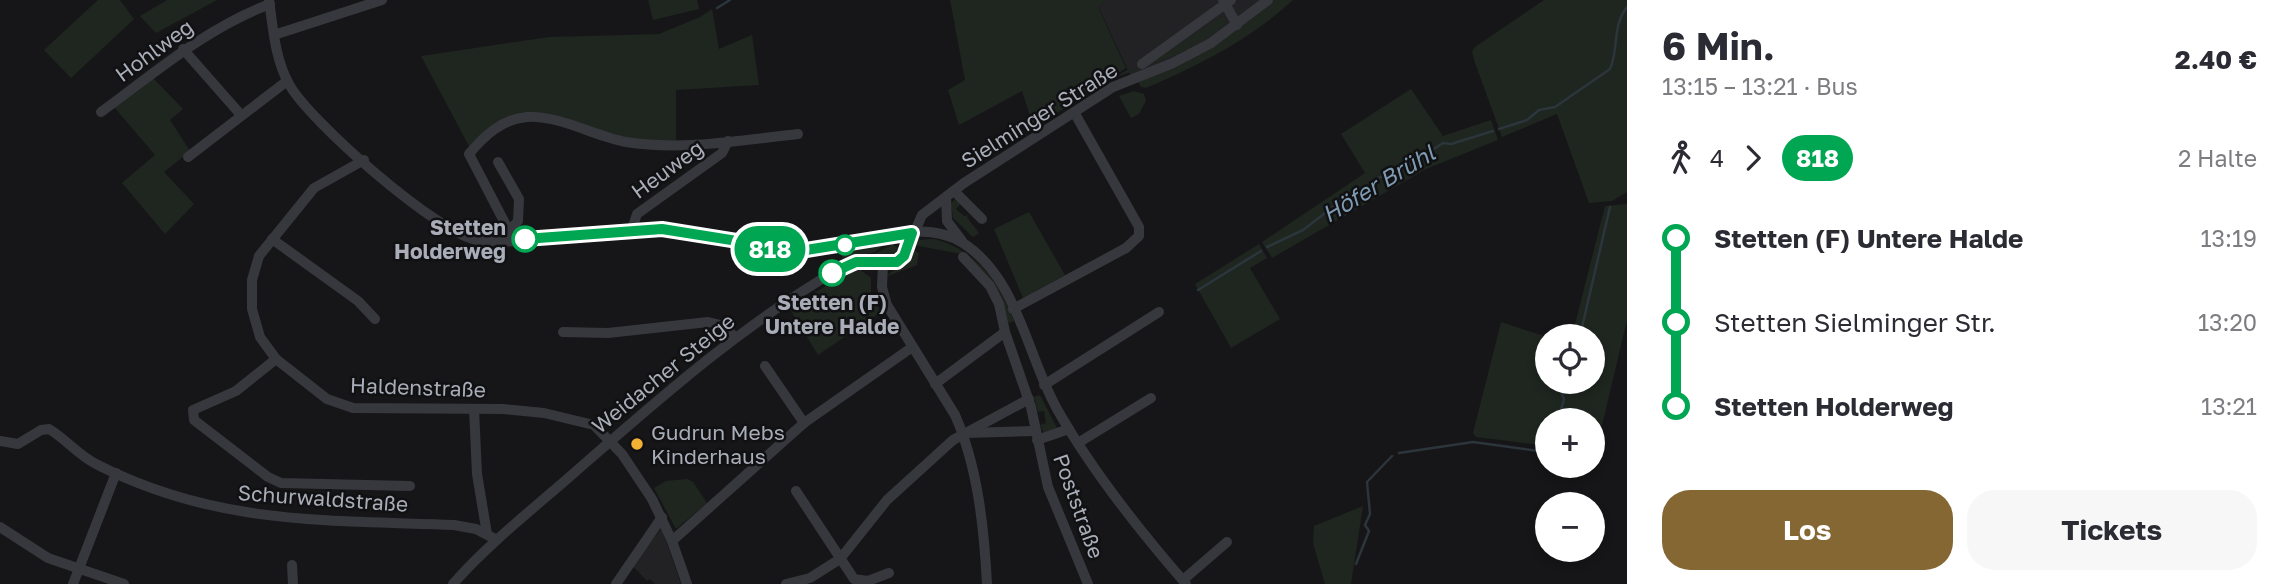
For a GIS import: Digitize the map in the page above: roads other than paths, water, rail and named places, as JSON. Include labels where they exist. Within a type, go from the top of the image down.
[{"type":"street","points":[[274,35],[382,0]]},
{"type":"street","name":"Sielminger Straße","points":[[912,233],[922,215],[1074,111],[1121,83],[1197,51],[1237,25],[1268,0]]},
{"type":"street","points":[[1226,1],[1237,25]]},
{"type":"street","name":"Sielminger Straße","points":[[1142,64],[1226,1]]},
{"type":"street","points":[[269,2],[274,35],[287,80],[310,112],[447,229],[477,240],[509,235],[632,229],[692,233],[800,251],[912,233],[939,234],[964,244]]},
{"type":"street","name":"Hohlweg","points":[[102,112],[183,49],[269,2]]},
{"type":"street","points":[[183,49],[241,115]]},
{"type":"street","points":[[188,156],[287,80]]},
{"type":"street","points":[[1013,309],[1126,248],[1139,236],[1139,227],[1074,111]]},
{"type":"street","points":[[509,235],[469,154],[496,128],[527,117],[640,144],[687,145],[798,134]]},
{"type":"street","name":"Heuweg","points":[[632,229],[638,214],[722,153],[728,141]]},
{"type":"street","name":"Haldenstraße","points":[[364,160],[314,188],[259,256],[251,289],[256,328],[276,359],[327,399],[343,405],[364,409],[532,411],[594,425],[611,440]]},
{"type":"street","points":[[498,162],[519,199],[518,221],[509,235]]},
{"type":"street","points":[[950,194],[982,219]]},
{"type":"street","points":[[950,194],[947,221],[964,244],[992,269],[1013,309],[1044,384],[1078,443],[1124,507],[1184,582],[1227,542]]},
{"type":"street","points":[[912,233],[901,260],[883,264],[883,297],[955,415],[962,434],[979,505],[987,584]]},
{"type":"street","points":[[272,239],[358,301],[375,319]]},
{"type":"street","name":"Poststraße","points":[[963,257],[995,294],[1029,400],[1052,500],[1088,584]]},
{"type":"street","name":"Weidacher Steige","points":[[453,584],[492,537],[735,338],[844,266],[856,262],[883,264]]},
{"type":"street","points":[[1044,384],[1159,312]]},
{"type":"street","points":[[563,332],[608,333],[708,321],[725,326],[735,338]]},
{"type":"street","points":[[934,384],[1007,337],[1024,337]]},
{"type":"street","points":[[672,541],[804,423],[912,348]]},
{"type":"street","points":[[276,359],[236,391],[193,410],[194,420],[268,477],[281,483],[410,486]]},
{"type":"street","points":[[765,366],[804,423]]},
{"type":"street","points":[[1078,443],[1151,398]]},
{"type":"street","points":[[786,584],[810,578],[840,559],[900,487],[962,434],[1029,400]]},
{"type":"street","points":[[474,409],[477,474],[492,537]]},
{"type":"street","name":"Schurwaldstraße","points":[[0,441],[18,444],[41,430],[49,429],[88,460],[116,473],[196,504],[245,514],[285,519],[454,525],[492,537]]},
{"type":"street","name":"Poststraße","points":[[1036,436],[1069,429]]},
{"type":"street","points":[[962,434],[1036,436]]},
{"type":"street","points":[[611,440],[662,517],[687,584]]},
{"type":"street","points":[[74,584],[116,473]]},
{"type":"street","points":[[796,491],[840,559],[858,581],[890,573]]},
{"type":"street","points":[[616,584],[662,517]]},
{"type":"street","points":[[0,527],[38,552],[79,570],[124,584]]},
{"type":"street","points":[[292,565],[293,584]]},
{"type":"waterway","points":[[717,8],[730,0]]},
{"type":"waterway","name":"Höfer Brühl","points":[[1499,129],[1527,120],[1539,110],[1555,107],[1610,69],[1617,29],[1627,7]]},
{"type":"waterway","name":"Höfer Brühl","points":[[1267,247],[1303,230],[1342,200],[1360,195],[1376,179],[1410,165],[1443,143],[1451,144],[1493,131]]},
{"type":"waterway","points":[[1583,324],[1610,207]]},
{"type":"waterway","name":"Höfer Brühl","points":[[1198,290],[1261,251]]},
{"type":"waterway","points":[[1561,408],[1564,399],[1562,394]]},
{"type":"waterway","points":[[1399,453],[1473,442],[1535,451]]},
{"type":"waterway","points":[[1356,564],[1369,531],[1365,525],[1370,514],[1367,482],[1392,456]]},
{"type":"place","name":"Stetten Holderweg","points":[[525,239]]},
{"type":"place","name":"Stetten (F) Untere Halde","points":[[832,273]]},
{"type":"place","name":"Gudrun Mebs Kinderhaus","points":[[637,444]]}]
